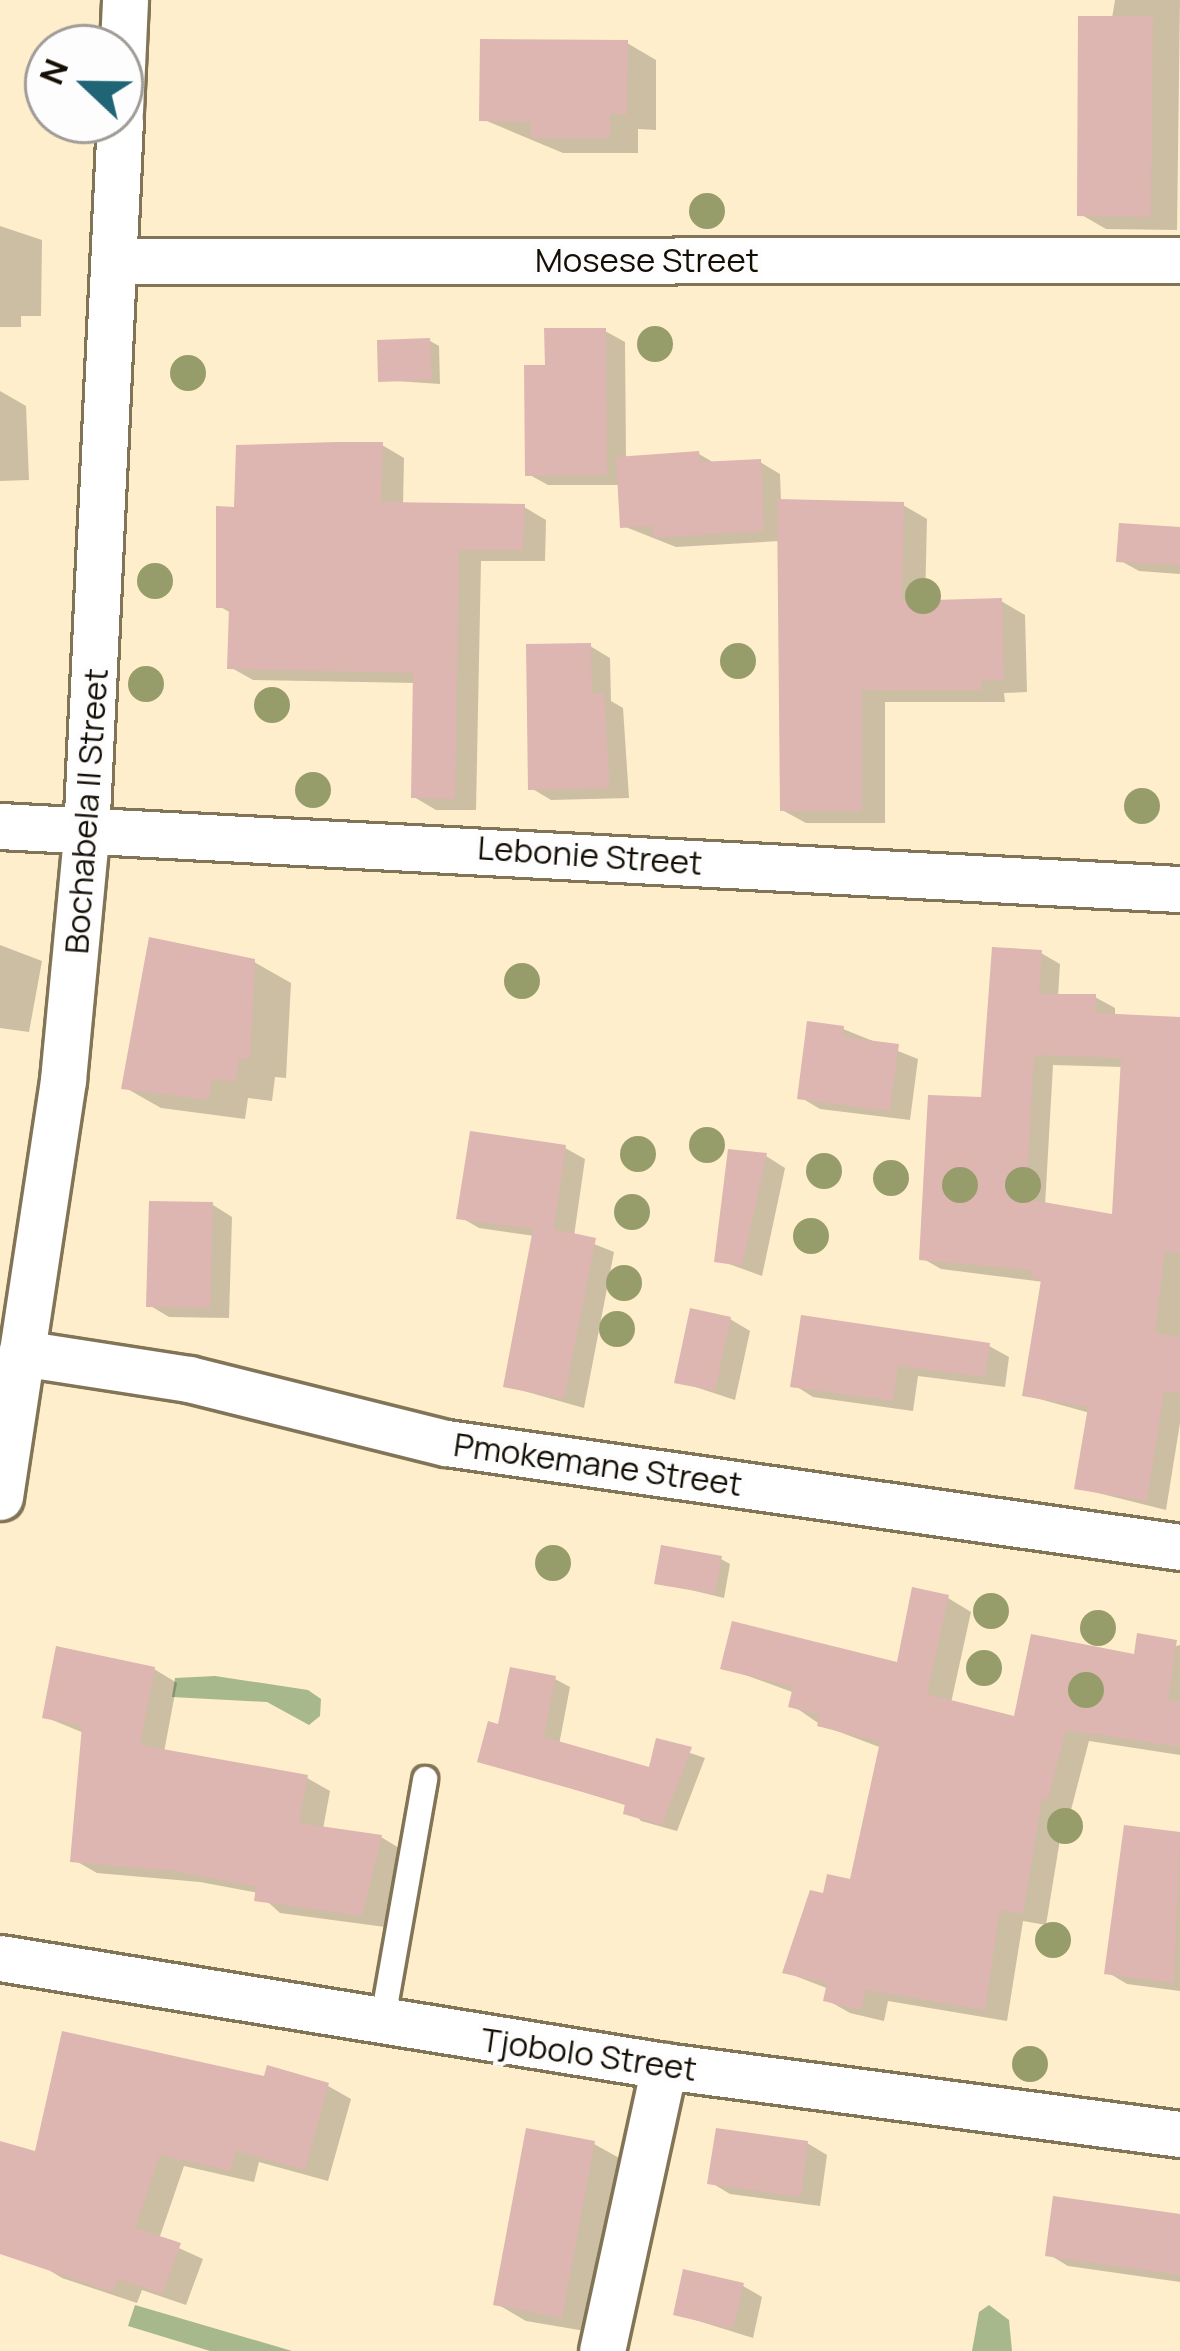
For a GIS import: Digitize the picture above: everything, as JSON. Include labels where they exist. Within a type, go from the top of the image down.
[{"type":"street","name":"Bochabela II Street","points":[[0,1496],[63,1080],[86,836],[119,144]]},
{"type":"street","name":"Mosese Street","points":[[113,261],[1180,260]]},
{"type":"street","name":"Lebonie Street","points":[[0,826],[86,836],[390,841],[1180,889]]},
{"type":"street","name":"Pmokemane Street","points":[[21,1353],[189,1379],[446,1443],[1180,1547]]},
{"type":"street","name":"Tjobolo Street","points":[[0,1958],[382,2024],[1180,2134]]},
{"type":"street","points":[[602,2351],[664,2066]]},
{"type":"lane","points":[[382,2024],[424,1779]]},
{"type":"green space","points":[[215,1676],[308,1690],[321,1699],[320,1716],[309,1725],[267,1702],[172,1697],[175,1678]]},
{"type":"green space","points":[[135,2305],[292,2351],[210,2351],[128,2326]]},
{"type":"green space","points":[[989,2305],[1009,2320],[1012,2351],[972,2351],[979,2312]]},
{"type":"building","points":[[1078,16],[1153,16],[1151,217],[1077,216]]},
{"type":"building","points":[[480,39],[628,40],[627,115],[610,114],[610,138],[531,138],[531,122],[479,121]]},
{"type":"building","points":[[544,328],[606,328],[607,475],[525,476],[524,365],[545,365]]},
{"type":"building","points":[[430,338],[432,380],[378,382],[377,340]]},
{"type":"building","points":[[383,442],[381,502],[525,504],[523,550],[459,550],[455,799],[411,798],[413,673],[227,669],[229,608],[216,608],[216,506],[234,507],[236,445]]},
{"type":"building","points":[[699,451],[700,462],[761,459],[764,531],[653,538],[652,526],[620,528],[616,457]]},
{"type":"building","points":[[777,499],[904,502],[902,601],[1002,598],[1004,680],[981,681],[982,690],[862,690],[862,811],[780,811]]},
{"type":"building","points":[[1119,523],[1180,527],[1180,565],[1116,562]]},
{"type":"building","points":[[591,643],[592,694],[604,693],[610,788],[528,790],[526,644]]},
{"type":"building","points":[[149,937],[255,959],[250,1059],[239,1058],[236,1082],[212,1079],[209,1100],[121,1089]]},
{"type":"building","points":[[992,947],[1042,950],[1039,994],[1096,994],[1096,1013],[1180,1017],[1180,1254],[1165,1251],[1155,1333],[1180,1337],[1180,1394],[1164,1391],[1147,1501],[1074,1489],[1088,1407],[1022,1396],[1041,1280],[1031,1278],[1032,1270],[919,1260],[928,1095],[981,1097]],"holes":[[[1034,1055],[1121,1058],[1112,1214],[1026,1199]]]},
{"type":"building","points":[[807,1021],[844,1026],[843,1037],[899,1044],[890,1111],[797,1099]]},
{"type":"building","points":[[470,1131],[566,1145],[554,1229],[596,1238],[564,1399],[503,1387],[533,1229],[456,1219]]},
{"type":"building","points":[[728,1149],[767,1153],[742,1266],[714,1262]]},
{"type":"building","points":[[149,1201],[213,1202],[210,1308],[146,1307]]},
{"type":"building","points":[[690,1308],[731,1317],[715,1391],[674,1383]]},
{"type":"building","points":[[801,1315],[990,1343],[985,1377],[898,1366],[893,1401],[790,1387]]},
{"type":"building","points":[[661,1545],[722,1556],[715,1594],[654,1584]]},
{"type":"building","points":[[912,1587],[949,1595],[927,1694],[1014,1716],[1031,1634],[1134,1654],[1137,1633],[1177,1640],[1168,1699],[1180,1702],[1180,1747],[1066,1730],[1048,1799],[1042,1798],[1023,1914],[1000,1910],[985,2010],[866,1990],[861,2010],[823,2001],[827,1983],[782,1973],[810,1890],[823,1893],[827,1874],[850,1879],[880,1742],[817,1726],[820,1715],[788,1707],[793,1687],[720,1669],[732,1621],[897,1662]]},
{"type":"building","points":[[56,1646],[155,1667],[140,1745],[308,1775],[299,1823],[382,1835],[362,1916],[254,1901],[256,1887],[174,1871],[70,1862],[82,1726],[42,1718]]},
{"type":"building","points":[[510,1667],[556,1676],[544,1737],[649,1767],[656,1738],[692,1747],[662,1825],[623,1814],[625,1804],[477,1762],[488,1721],[498,1724]]},
{"type":"building","points":[[1124,1825],[1180,1832],[1174,1983],[1104,1974]]},
{"type":"building","points":[[62,2031],[264,2076],[267,2065],[329,2083],[305,2170],[236,2151],[231,2171],[160,2155],[135,2228],[181,2243],[162,2294],[118,2279],[113,2292],[0,2254],[0,2141],[35,2151]]},
{"type":"building","points":[[526,2128],[595,2141],[562,2318],[493,2305]]},
{"type":"building","points":[[716,2128],[808,2141],[801,2197],[707,2184]]},
{"type":"building","points":[[1053,2196],[1180,2214],[1180,2275],[1045,2256]]},
{"type":"building","points":[[683,2269],[744,2283],[733,2329],[673,2315]]}]
